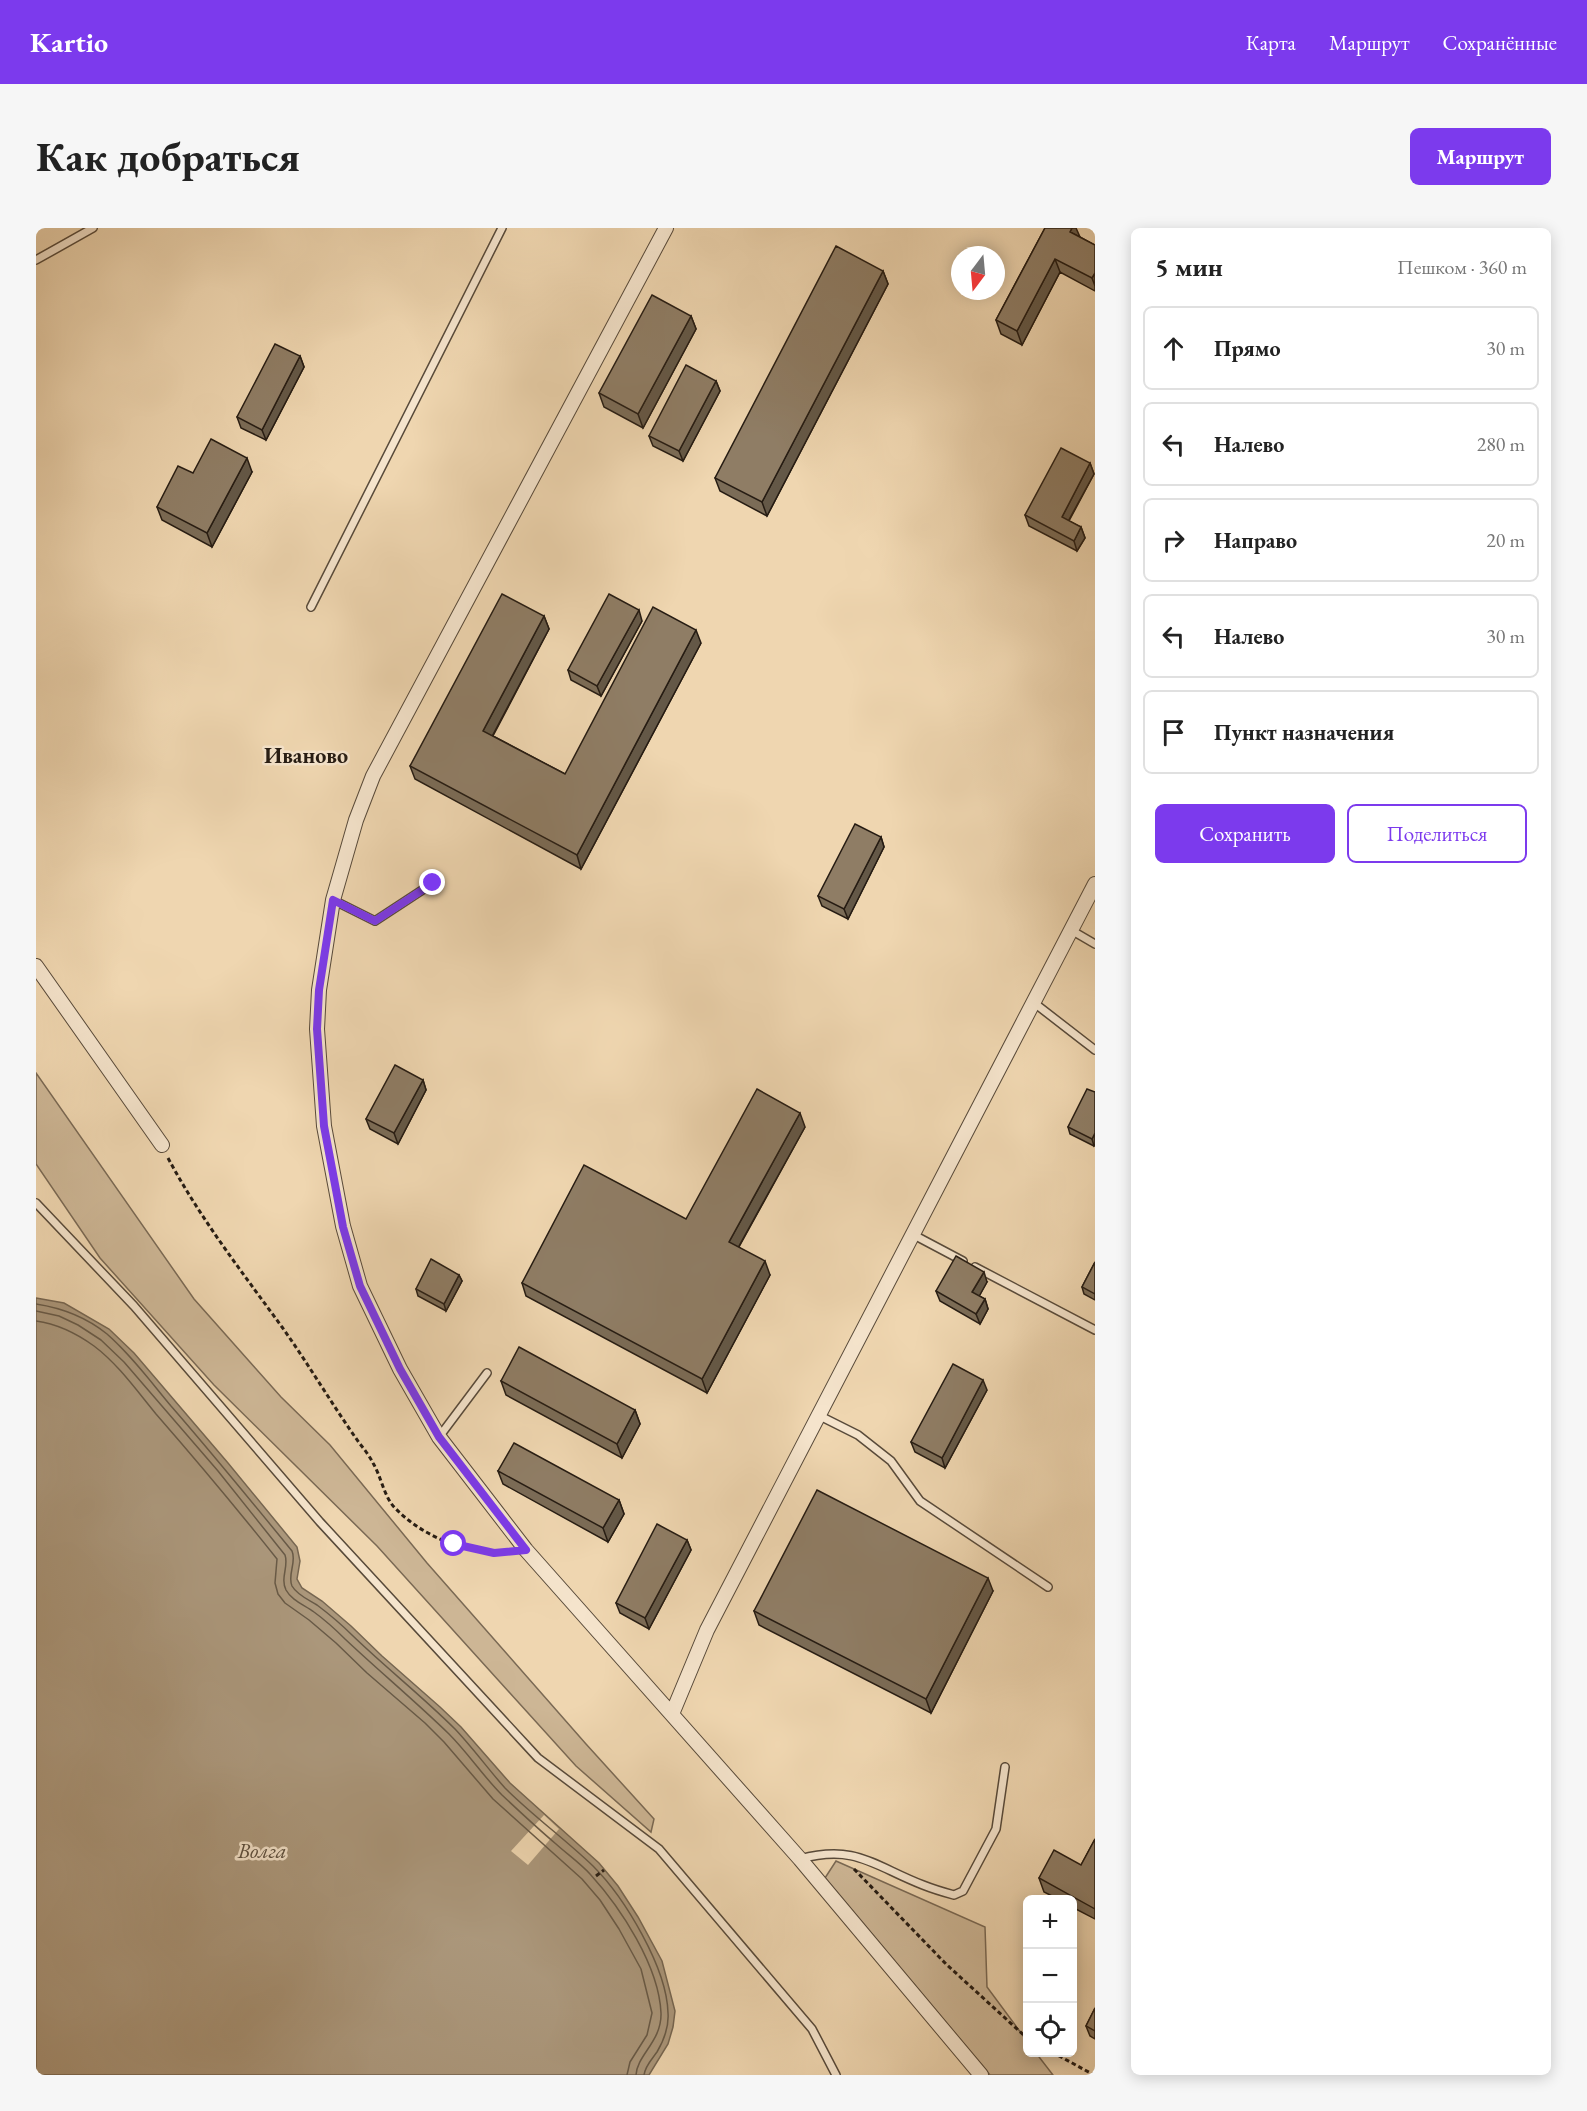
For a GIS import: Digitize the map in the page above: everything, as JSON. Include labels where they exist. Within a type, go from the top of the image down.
[{"type":"street","points":[[666,228],[373,776],[356,820],[333,900],[319,990],[317,1029],[324,1126],[343,1227],[360,1286],[400,1369],[439,1437],[526,1550],[800,1859],[981,2075]]},
{"type":"street","points":[[672,1714],[707,1630],[1095,884]]},
{"type":"street","points":[[36,966],[162,1145]]},
{"type":"lane","points":[[36,260],[93,228]]},
{"type":"lane","points":[[310,607],[502,228]]},
{"type":"lane","points":[[333,900],[375,921],[433,883]]},
{"type":"lane","points":[[1071,930],[1095,944]]},
{"type":"lane","points":[[1033,1002],[1095,1050]]},
{"type":"lane","points":[[36,1203],[134,1306],[320,1522],[538,1758],[659,1849],[812,2029],[836,2075]]},
{"type":"lane","points":[[912,1234],[1095,1330]]},
{"type":"lane","points":[[439,1437],[487,1373]]},
{"type":"lane","points":[[818,1415],[858,1435],[891,1461],[920,1501],[1048,1587]]},
{"type":"lane","points":[[800,1859],[820,1854],[838,1853],[861,1858],[922,1885],[954,1895],[963,1891],[996,1829],[1005,1767]]},
{"type":"path","points":[[162,1145],[180,1180],[229,1255],[284,1330],[330,1402],[373,1463],[393,1506],[423,1532],[454,1544],[494,1553],[526,1550]]},
{"type":"path","points":[[838,1853],[946,1964],[1023,2034]]},
{"type":"path","points":[[596,1876],[604,1870]]},
{"type":"path","points":[[1061,2057],[1094,2075]]},
{"type":"shaded area","points":[[36,1073],[194,1299],[281,1397],[330,1445],[427,1563],[654,1819],[651,1832],[576,1766],[377,1546],[214,1385],[100,1258],[36,1164]]},
{"type":"shaded area","points":[[836,1861],[985,1927],[987,1987],[1023,2036],[1023,2057],[1039,2057],[1053,2075],[990,2075],[825,1878]]},
{"type":"water","name":"Волга","points":[[36,1298],[64,1303],[109,1329],[134,1353],[297,1547],[300,1561],[297,1579],[302,1588],[322,1601],[351,1626],[440,1707],[461,1727],[510,1783],[599,1863],[618,1886],[662,1961],[675,2011],[668,2044],[649,2075],[36,2075]]},
{"type":"pier","points":[[544,1815],[559,1829],[528,1865],[511,1851]]},
{"type":"building","points":[[1045,228],[1072,228],[1070,232],[1095,245],[1095,273],[1092,278],[1055,259],[1017,331],[996,320]]},
{"type":"building","points":[[836,246],[883,271],[762,502],[715,478]]},
{"type":"building","points":[[652,295],[691,316],[638,414],[599,393]]},
{"type":"building","points":[[275,344],[300,356],[262,430],[237,417]]},
{"type":"building","points":[[686,365],[716,381],[679,451],[649,436]]},
{"type":"building","points":[[211,439],[247,458],[207,533],[157,507],[178,466],[193,473]]},
{"type":"building","points":[[1061,448],[1090,463],[1062,517],[1081,527],[1074,541],[1025,515]]},
{"type":"building","points":[[502,594],[544,616],[483,731],[565,774],[653,607],[696,630],[577,855],[410,766]]},
{"type":"building","points":[[609,594],[639,610],[597,686],[568,670]]},
{"type":"building","points":[[855,824],[881,837],[844,909],[818,896]]},
{"type":"building","points":[[395,1065],[423,1080],[394,1133],[366,1119]]},
{"type":"building","points":[[757,1089],[800,1113],[729,1242],[765,1261],[702,1379],[522,1283],[584,1165],[686,1219]]},
{"type":"building","points":[[1087,1089],[1095,1092],[1095,1133],[1092,1139],[1068,1127]]},
{"type":"building","points":[[956,1256],[984,1272],[972,1292],[985,1299],[976,1314],[936,1291]]},
{"type":"building","points":[[431,1259],[459,1275],[444,1304],[416,1289]]},
{"type":"building","points":[[1095,1262],[1095,1294],[1082,1287]]},
{"type":"building","points":[[519,1347],[635,1410],[617,1444],[501,1381]]},
{"type":"building","points":[[953,1364],[983,1380],[942,1458],[911,1442]]},
{"type":"building","points":[[514,1443],[619,1500],[603,1528],[498,1471]]},
{"type":"building","points":[[817,1490],[988,1578],[926,1699],[754,1611]]},
{"type":"building","points":[[657,1524],[687,1540],[645,1618],[616,1603]]},
{"type":"building","points":[[1095,1839],[1095,1909],[1077,1899],[1077,1895],[1070,1895],[1039,1878],[1054,1850],[1081,1865]]},
{"type":"building","points":[[1095,2008],[1095,2031],[1086,2026]]},
{"type":"district","name":"Иваново","points":[[306,755]]},
{"type":"route","points":[[433,883],[375,921],[333,900],[319,990],[317,1029],[324,1126],[343,1227],[360,1286],[400,1369],[439,1437],[526,1550],[494,1553],[454,1544]]}]
